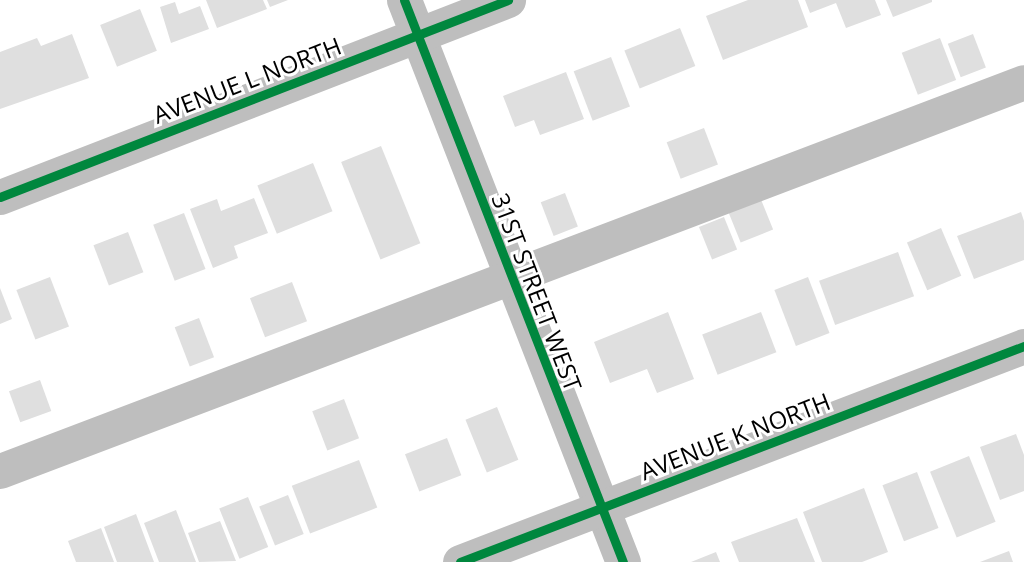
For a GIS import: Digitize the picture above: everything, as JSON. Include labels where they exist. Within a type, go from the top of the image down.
[{"type":"street","name":"31ST STREET WEST","points":[[404,0],[623,562]]},
{"type":"street","name":"AVENUE L NORTH","points":[[0,197],[508,0]]},
{"type":"street","points":[[0,471],[1024,82]]},
{"type":"street","name":"AVENUE K NORTH","points":[[460,562],[1024,346]]},
{"type":"building","points":[[206,0],[263,0],[267,9],[217,28]]},
{"type":"building","points":[[267,0],[288,0],[270,7]]},
{"type":"building","points":[[748,0],[798,0],[808,27],[723,60],[706,16]]},
{"type":"building","points":[[805,0],[875,0],[881,15],[846,28],[836,3],[810,13]]},
{"type":"building","points":[[886,0],[932,0],[932,2],[893,17]]},
{"type":"building","points":[[175,2],[179,14],[200,6],[209,29],[171,43],[160,7]]},
{"type":"building","points":[[140,9],[157,51],[117,67],[100,25]]},
{"type":"building","points":[[680,28],[695,66],[640,88],[624,50]]},
{"type":"building","points":[[72,34],[89,78],[0,109],[0,52],[37,38],[41,46]]},
{"type":"building","points":[[973,34],[986,68],[961,77],[948,44]]},
{"type":"building","points":[[940,38],[956,80],[918,95],[902,53]]},
{"type":"building","points":[[611,57],[630,106],[593,121],[574,71]]},
{"type":"building","points":[[566,72],[584,119],[540,135],[534,120],[515,127],[503,96]]},
{"type":"building","points":[[704,128],[718,164],[681,179],[667,142]]},
{"type":"building","points":[[381,146],[420,243],[380,259],[341,162]]},
{"type":"building","points":[[313,163],[332,211],[277,234],[257,185]]},
{"type":"building","points":[[565,193],[578,227],[554,236],[541,202]]},
{"type":"building","points":[[760,197],[773,229],[741,243],[728,210]]},
{"type":"building","points":[[254,198],[268,233],[234,246],[238,258],[213,268],[190,209],[217,199],[221,211]]},
{"type":"building","points":[[1021,212],[1024,221],[1024,260],[974,279],[957,236]]},
{"type":"building","points":[[184,213],[206,269],[175,281],[153,225]]},
{"type":"building","points":[[724,217],[737,249],[712,260],[699,227]]},
{"type":"building","points":[[941,228],[961,276],[927,290],[907,242]]},
{"type":"building","points":[[128,232],[143,272],[109,285],[93,245]]},
{"type":"building","points":[[898,252],[914,296],[835,325],[819,281]]},
{"type":"building","points":[[50,277],[69,326],[35,339],[16,290]]},
{"type":"building","points":[[808,277],[830,333],[796,346],[774,290]]},
{"type":"building","points":[[292,282],[307,321],[265,337],[250,298]]},
{"type":"building","points":[[0,288],[12,319],[0,324]]},
{"type":"building","points":[[668,312],[694,379],[657,393],[647,369],[610,383],[594,342]]},
{"type":"building","points":[[761,312],[776,352],[718,375],[702,335]]},
{"type":"building","points":[[199,318],[214,357],[190,367],[175,327]]},
{"type":"building","points":[[40,380],[51,411],[20,422],[9,391]]},
{"type":"building","points":[[344,399],[359,438],[327,450],[312,411]]},
{"type":"building","points":[[497,407],[518,460],[487,473],[465,420]]},
{"type":"building","points":[[1016,434],[1024,455],[1024,491],[1000,500],[980,447]]},
{"type":"building","points":[[447,438],[461,475],[419,491],[405,454]]},
{"type":"building","points":[[969,456],[996,522],[957,538],[930,472]]},
{"type":"building","points":[[359,460],[377,508],[310,533],[292,486]]},
{"type":"building","points":[[917,472],[939,528],[904,541],[882,485]]},
{"type":"building","points":[[864,488],[888,552],[862,562],[822,562],[803,512]]},
{"type":"building","points":[[288,495],[304,534],[275,546],[259,507]]},
{"type":"building","points":[[248,497],[268,547],[239,559],[219,509]]},
{"type":"building","points":[[176,510],[196,562],[159,562],[144,523]]},
{"type":"building","points":[[136,514],[154,562],[117,562],[104,527]]},
{"type":"building","points":[[797,518],[815,562],[739,562],[731,542]]},
{"type":"building","points":[[220,521],[236,561],[199,562],[188,533]]},
{"type":"building","points":[[101,528],[114,562],[76,562],[68,541]]},
{"type":"building","points":[[1009,551],[1013,562],[980,562]]},
{"type":"building","points":[[716,552],[720,562],[691,562]]},
{"type":"cycle path","points":[[404,0],[623,562]]},
{"type":"cycle path","points":[[0,197],[508,0]]},
{"type":"cycle path","points":[[460,562],[1024,346]]}]
